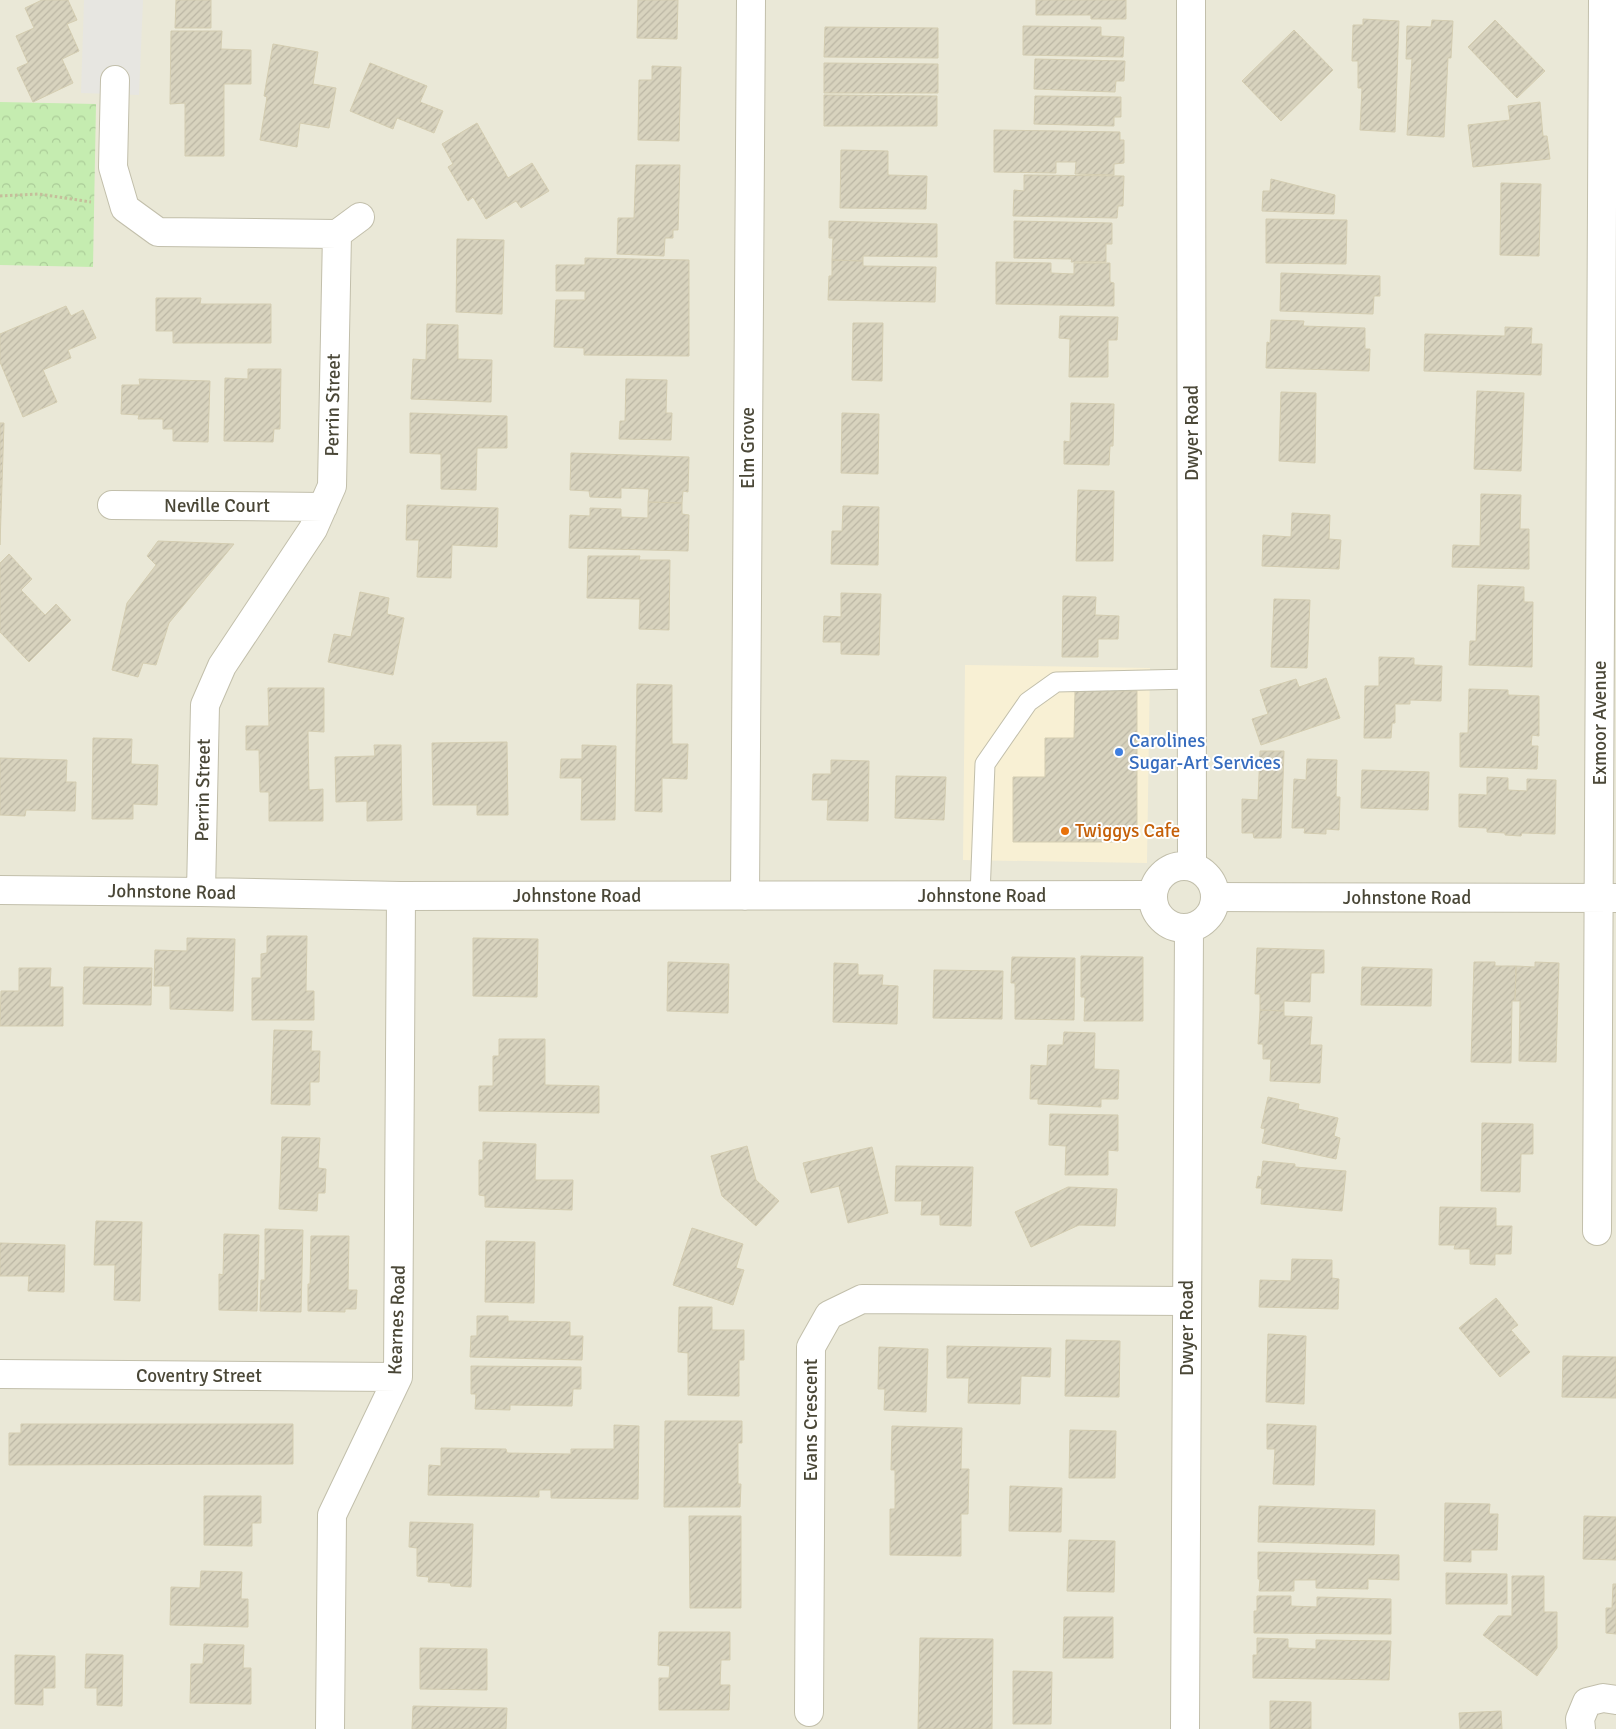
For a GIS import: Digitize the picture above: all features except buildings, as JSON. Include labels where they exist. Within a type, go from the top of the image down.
[{"type":"street","name":"Elm Grove","points":[[745,896],[751,0]]},
{"type":"street","name":"Dwyer Road","points":[[1191,0],[1192,866]]},
{"type":"street","name":"Exmoor Avenue","points":[[1603,0],[1609,399],[1608,898]]},
{"type":"street","points":[[115,80],[114,167],[124,208],[158,232],[337,234],[360,217]]},
{"type":"street","name":"Perrin Street","points":[[201,892],[205,705],[222,666],[313,529],[332,486],[337,234]]},
{"type":"street","name":"Neville Court","points":[[112,505],[323,506]]},
{"type":"street","points":[[1192,866],[1202,871],[1210,879],[1215,889],[1216,897],[1208,917],[1199,924],[1189,928],[1178,928],[1160,916],[1154,907],[1153,895],[1162,875],[1170,869],[1192,866]]},
{"type":"street","name":"Johnstone Road","points":[[0,890],[401,896],[1153,895]]},
{"type":"street","name":"Kearnes Road","points":[[330,1729],[332,1515],[398,1377],[401,896]]},
{"type":"street","name":"Johnstone Road","points":[[1216,897],[1608,898]]},
{"type":"street","points":[[1597,1231],[1608,898]]},
{"type":"street","name":"Dwyer Road","points":[[1185,1729],[1189,928]]},
{"type":"street","name":"Evans Crescent","points":[[809,1712],[811,1347],[829,1315],[862,1299],[1187,1301]]},
{"type":"street","name":"Coventry Street","points":[[0,1374],[398,1377]]},
{"type":"street","points":[[1581,1729],[1580,1719],[1587,1702],[1603,1698],[1616,1700]]},
{"type":"lane","points":[[980,896],[985,764],[1028,702],[1056,682],[1192,679]]},
{"type":"path","points":[[0,196],[39,194],[94,202]]},
{"type":"shaded area","points":[[0,0],[1616,0],[1616,1729],[0,1729]]},
{"type":"shaded area","points":[[84,0],[143,0],[139,95],[81,93]]},
{"type":"shaded area","points":[[965,665],[1150,668],[1147,863],[963,860]]},
{"type":"green space","points":[[0,102],[96,104],[93,267],[0,265]]},
{"type":"place","name":"Carolines Sugar-Art Services","points":[[1119,752]]},
{"type":"place","name":"Twiggys Cafe","points":[[1065,831]]}]
